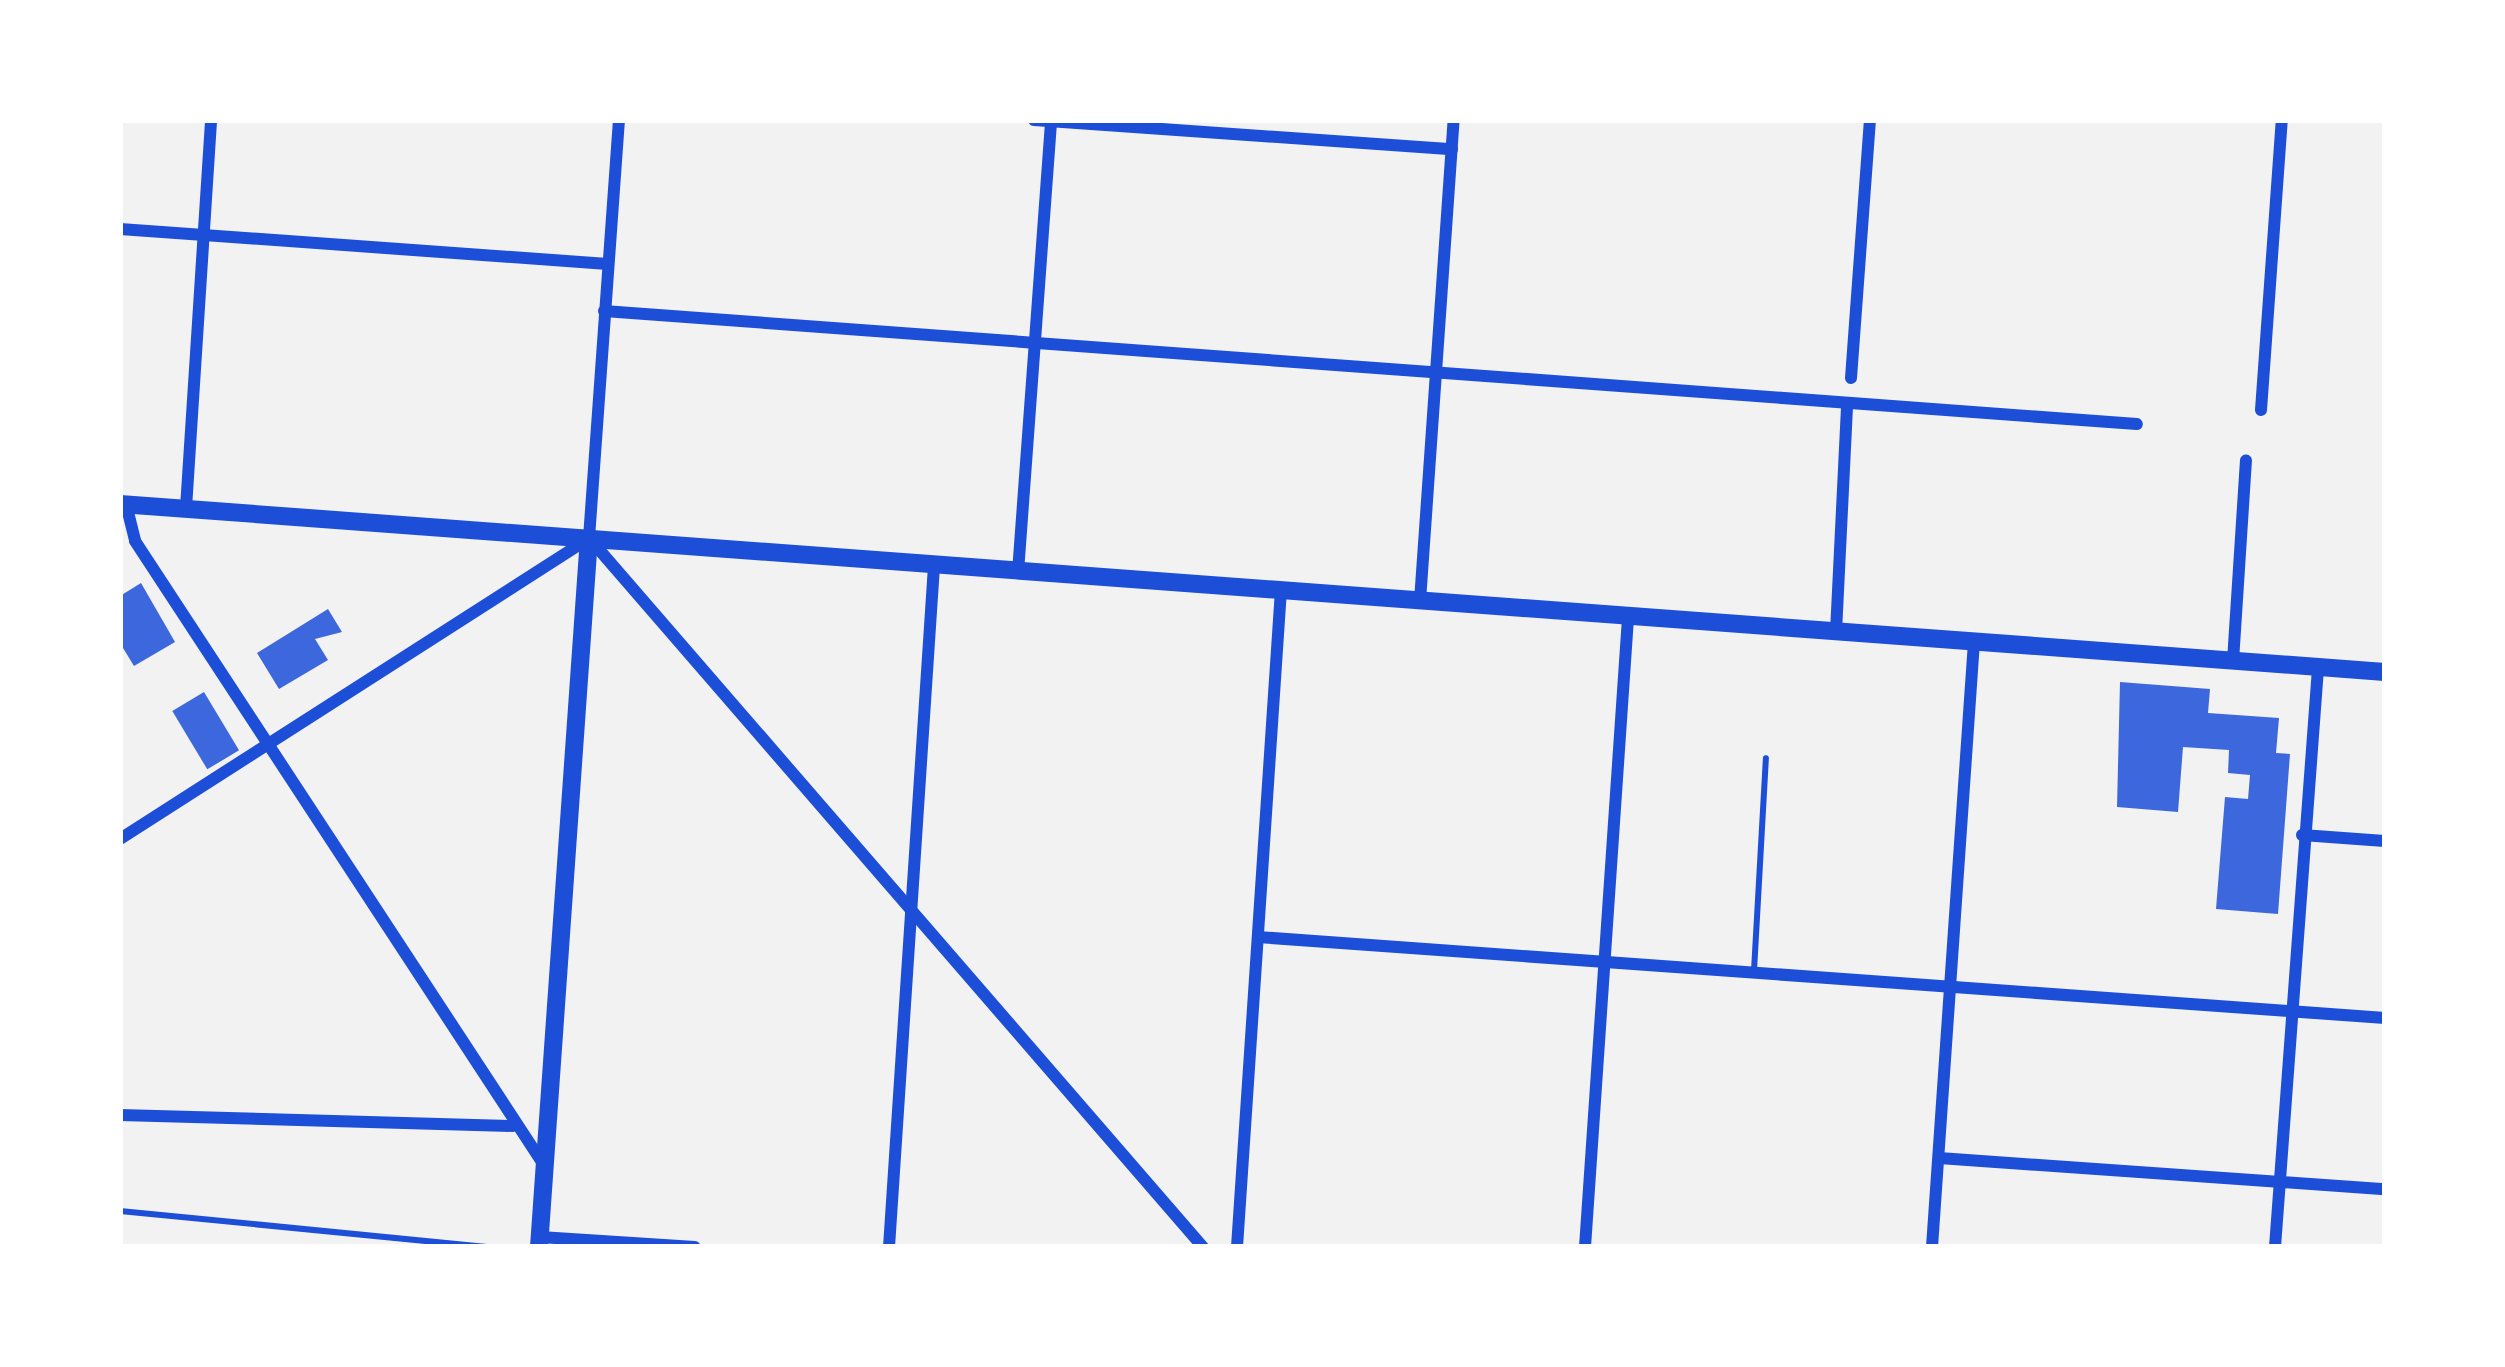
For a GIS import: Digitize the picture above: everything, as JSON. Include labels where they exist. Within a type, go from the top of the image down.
[{"type":"main road","points":[[123,504],[2385,672]]},
{"type":"main road","points":[[540,1242],[589,538]]},
{"type":"street","points":[[186,508],[212,120]]},
{"type":"street","points":[[619,120],[589,538],[1203,1247]]},
{"type":"street","points":[[1034,120],[1206,126],[1452,149]]},
{"type":"street","points":[[1296,138],[1297,120]]},
{"type":"street","points":[[1420,601],[1454,120]]},
{"type":"street","points":[[1850,378],[1870,120]]},
{"type":"street","points":[[2261,410],[2282,120]]},
{"type":"street","points":[[1018,572],[1052,121]]},
{"type":"street","points":[[120,229],[608,264]]},
{"type":"street","points":[[604,311],[2137,424]]},
{"type":"street","points":[[1836,632],[1847,403]]},
{"type":"street","points":[[2233,661],[2246,460]]},
{"type":"street","points":[[123,504],[135,541],[267,749],[513,1126],[545,1167]]},
{"type":"street","points":[[120,839],[267,749],[589,538]]},
{"type":"street","points":[[889,1247],[934,566]]},
{"type":"street","points":[[1238,1247],[1281,590]]},
{"type":"street","points":[[1585,1247],[1628,618]]},
{"type":"street","points":[[1932,1247],[1974,642]]},
{"type":"street","points":[[2275,1247],[2318,668]]},
{"type":"street","points":[[2302,835],[2385,842]]},
{"type":"street","points":[[1258,937],[2385,1018]]},
{"type":"street","points":[[120,1115],[513,1126]]},
{"type":"street","points":[[1939,1158],[2385,1189]]},
{"type":"street","points":[[540,1242],[695,1247]]},
{"type":"lane","points":[[1754,974],[1766,758]]},
{"type":"lane","points":[[120,1211],[471,1237],[489,1247]]},
{"type":"building","points":[[141,583],[175,642],[134,666],[120,643],[120,596]]},
{"type":"building","points":[[328,609],[342,632],[315,639],[328,660],[279,689],[257,653]]},
{"type":"building","points":[[2120,682],[2210,689],[2208,713],[2279,718],[2276,753],[2290,754],[2278,914],[2216,909],[2225,797],[2248,799],[2250,775],[2228,773],[2229,750],[2183,747],[2178,812],[2117,807]]},
{"type":"building","points":[[204,692],[239,750],[207,769],[172,711]]}]
